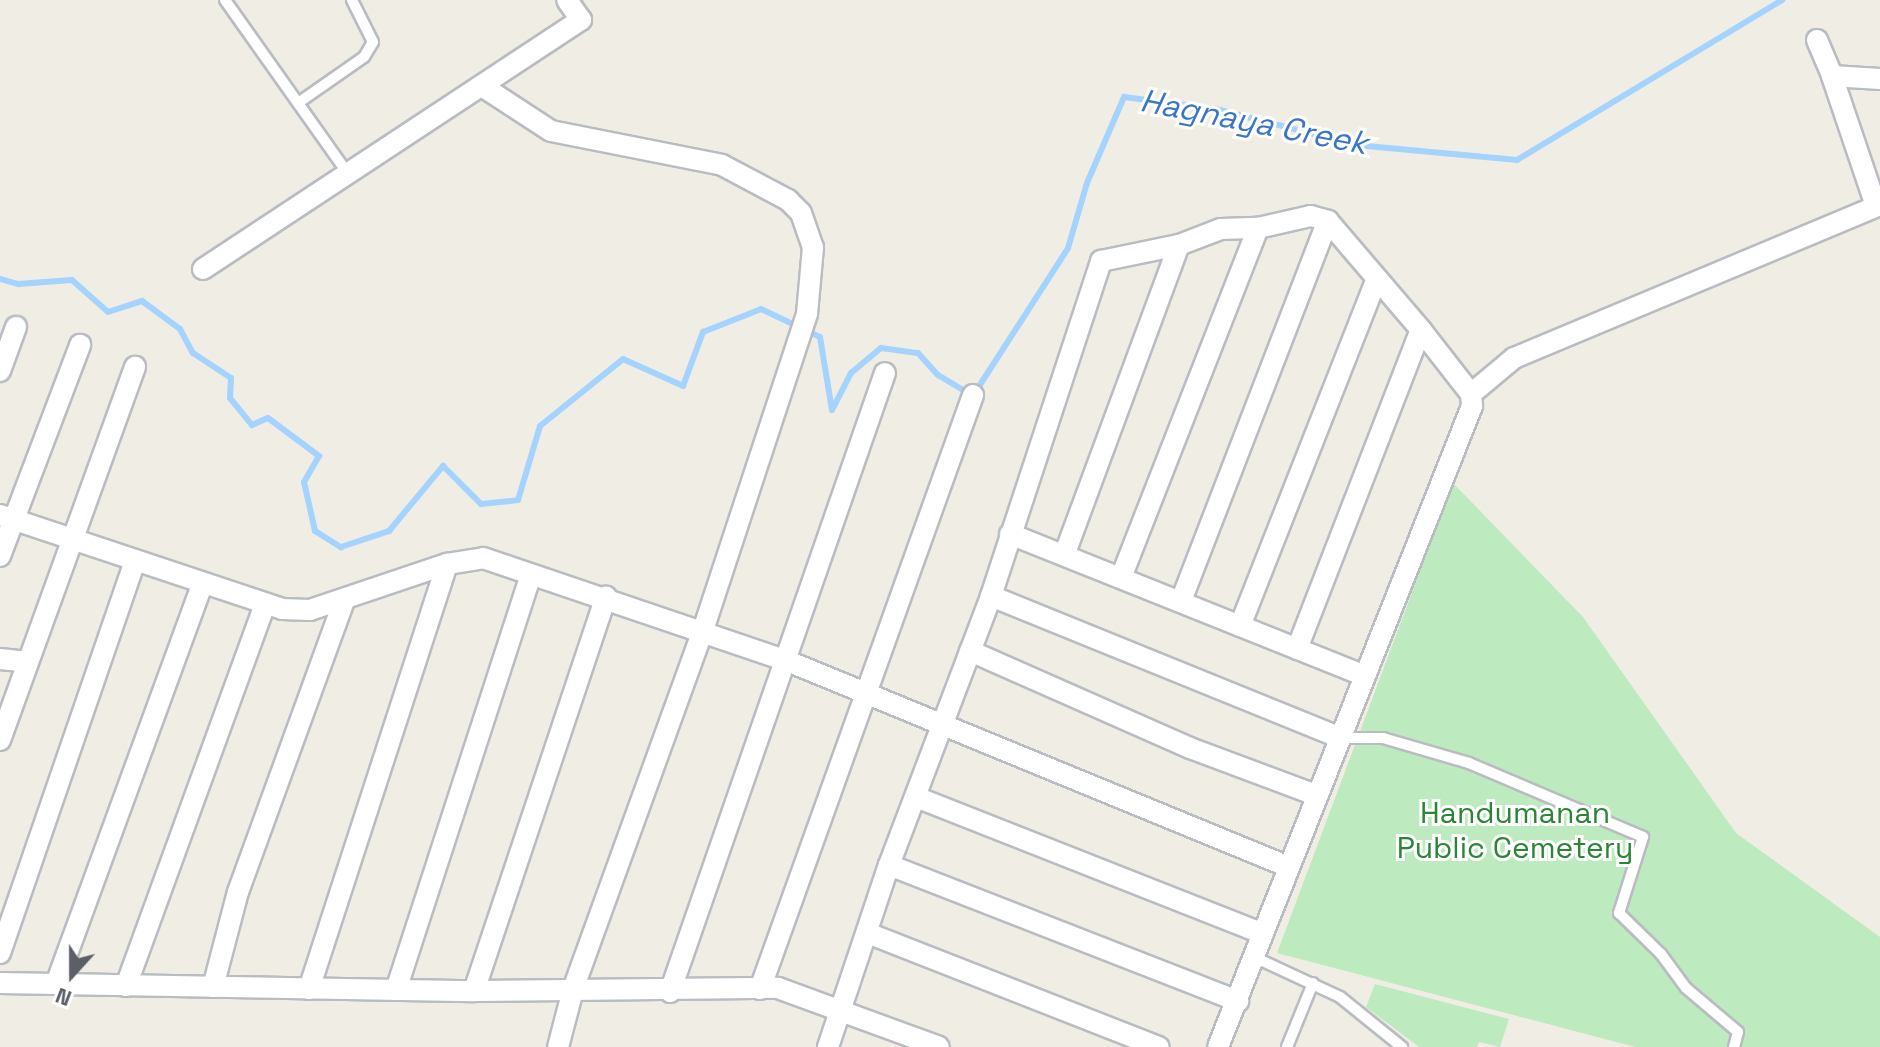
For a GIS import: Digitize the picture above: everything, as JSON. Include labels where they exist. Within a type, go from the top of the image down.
[{"type":"street","points":[[203,269],[581,20],[567,0]]},
{"type":"street","points":[[1218,1047],[1466,423],[1471,394],[1514,358],[1878,206],[1817,40]]},
{"type":"street","points":[[1832,76],[1880,79]]},
{"type":"street","points":[[482,86],[551,131],[722,165],[788,200],[801,213],[813,247],[807,314],[702,633],[573,990],[558,1047]]},
{"type":"street","points":[[828,1047],[870,934],[889,865],[991,596],[1101,261],[1179,245],[1221,229],[1258,228],[1297,216],[1328,221],[1471,394]]},
{"type":"street","points":[[1181,601],[1328,221]]},
{"type":"street","points":[[1122,575],[1258,228]]},
{"type":"street","points":[[1065,553],[1179,245]]},
{"type":"street","points":[[1240,626],[1376,280]]},
{"type":"street","points":[[0,371],[16,327]]},
{"type":"street","points":[[1297,649],[1421,330]]},
{"type":"street","points":[[0,556],[6,517],[80,345]]},
{"type":"street","points":[[0,740],[135,367]]},
{"type":"street","points":[[670,992],[885,373]]},
{"type":"street","points":[[760,989],[973,395]]},
{"type":"street","points":[[6,517],[264,606],[310,610],[447,564],[483,558],[530,578],[606,597],[785,660],[1289,867]]},
{"type":"street","points":[[1010,534],[1122,575],[1365,676]]},
{"type":"street","points":[[0,953],[134,563]]},
{"type":"street","points":[[309,989],[447,564]]},
{"type":"street","points":[[396,990],[530,578]]},
{"type":"street","points":[[56,984],[202,585]]},
{"type":"street","points":[[991,596],[1340,738]]},
{"type":"street","points":[[474,991],[606,597]]},
{"type":"street","points":[[213,987],[238,892],[344,600]]},
{"type":"street","points":[[126,986],[264,606]]},
{"type":"street","points":[[970,651],[1190,748],[1316,795]]},
{"type":"street","points":[[0,659],[28,662]]},
{"type":"street","points":[[916,797],[1263,934]]},
{"type":"street","points":[[889,865],[1238,1001]]},
{"type":"street","points":[[870,934],[1159,1047]]},
{"type":"street","points":[[0,983],[474,991],[792,989],[939,1047]]},
{"type":"lane","points":[[225,0],[348,174]]},
{"type":"lane","points":[[298,103],[364,57],[373,42],[352,0]]},
{"type":"lane","points":[[1340,738],[1383,738],[1469,763],[1643,837],[1619,913],[1654,945],[1686,988],[1738,1032],[1734,1047]]},
{"type":"lane","points":[[1254,957],[1313,983],[1402,1047]]},
{"type":"lane","points":[[1287,1047],[1313,983]]},
{"type":"green space","name":"Handumanan Public Cemetery","points":[[1453,483],[1583,617],[1736,833],[1880,937],[1880,1047],[1635,1047],[1277,953]]},
{"type":"green space","points":[[1375,984],[1509,1019],[1500,1047],[1479,1042],[1477,1047],[1419,1047],[1366,1007]]},
{"type":"waterway","name":"Hagnaya Creek","points":[[976,391],[1068,248],[1087,183],[1124,97],[1216,109],[1356,145],[1517,160],[1782,0]]},
{"type":"waterway","name":"Hagnaya Creek","points":[[0,279],[18,284],[72,280],[108,312],[142,301],[180,329],[193,353],[231,378],[230,398],[252,425],[268,418],[319,456],[304,482],[315,531],[341,547],[389,531],[443,466],[481,504],[518,500],[540,426],[623,359],[683,386],[703,332],[761,309],[820,337],[832,410],[851,373],[881,348],[918,353],[938,375],[968,393]]}]
